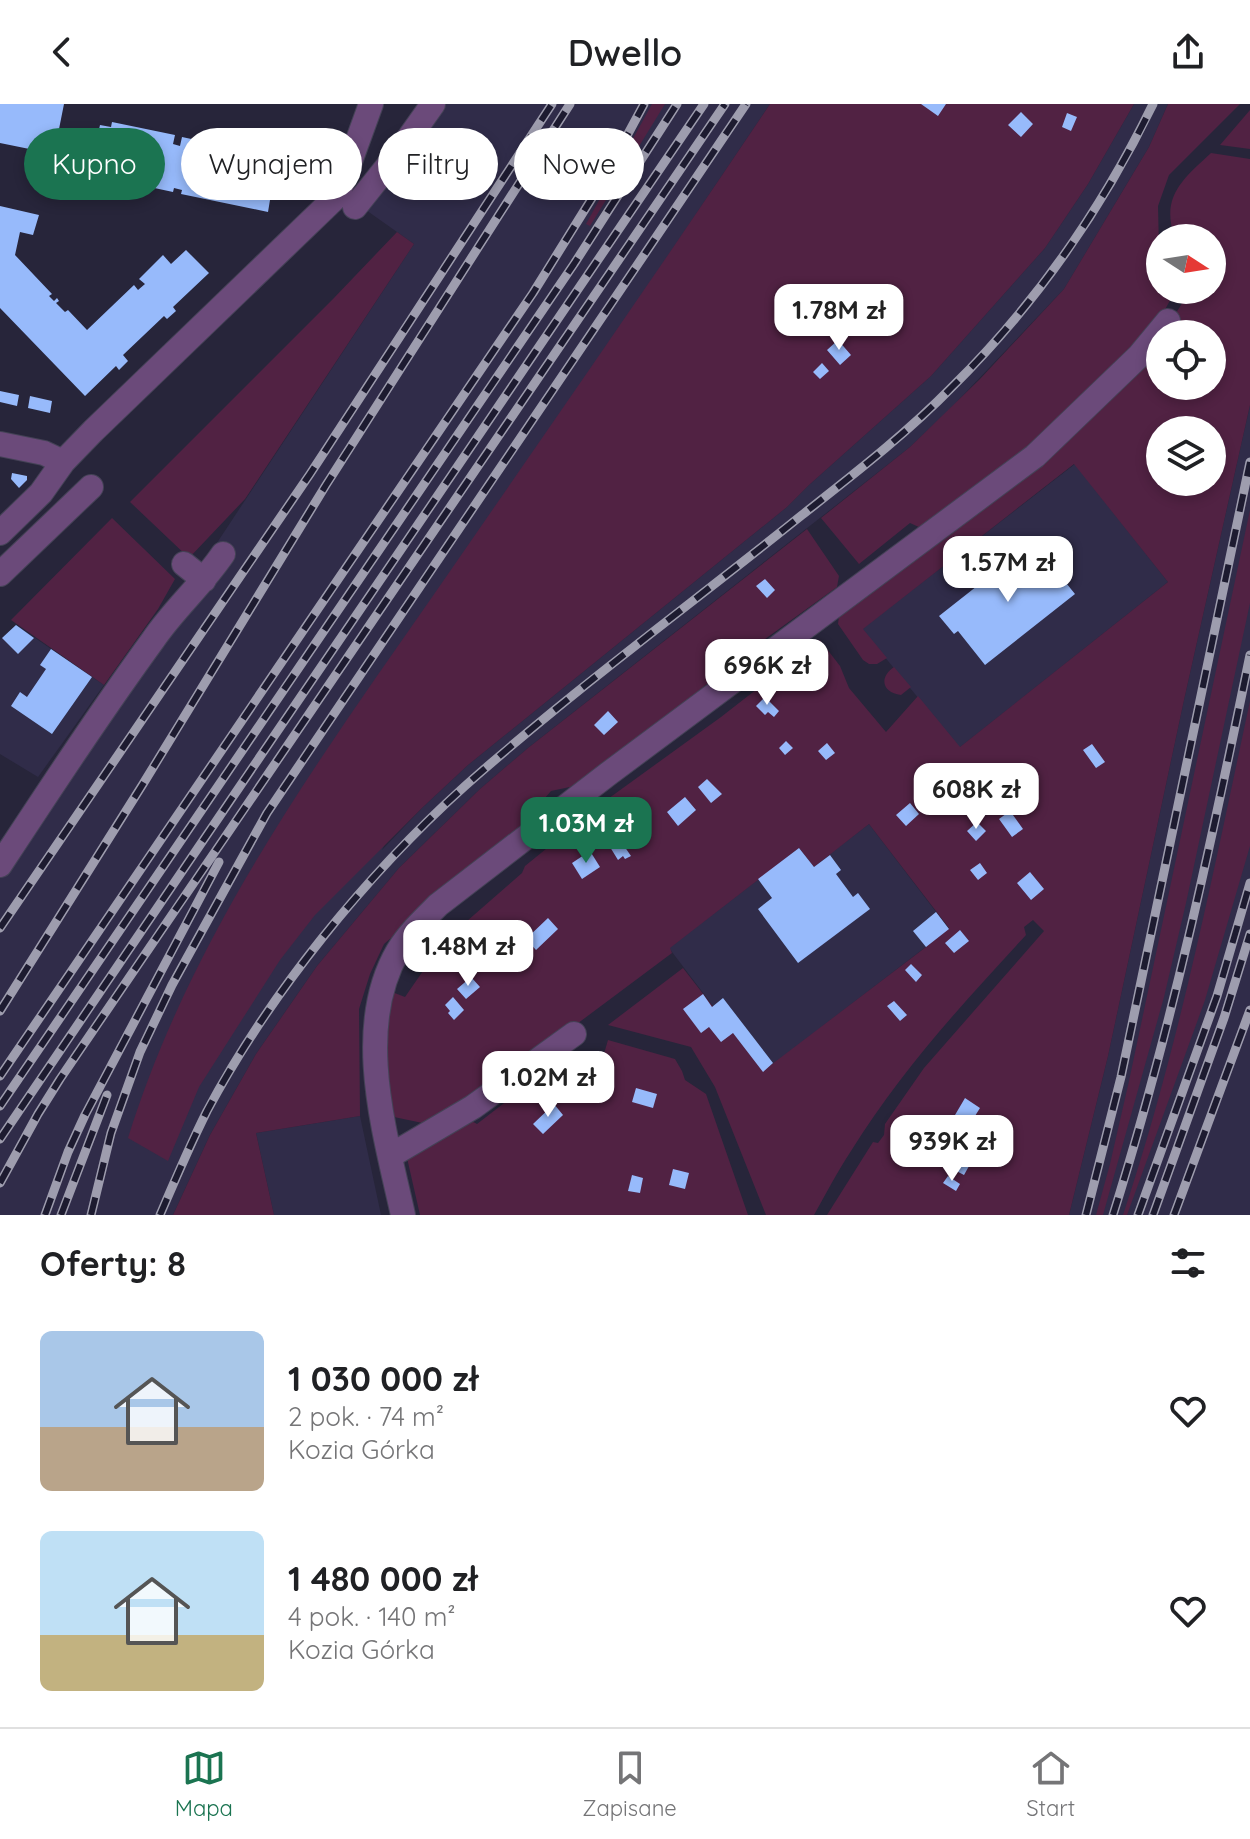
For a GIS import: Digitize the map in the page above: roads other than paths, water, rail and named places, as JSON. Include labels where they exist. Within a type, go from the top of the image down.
[{"type":"street","points":[[0,533],[41,493],[63,462],[93,431],[338,195],[371,104]]},
{"type":"street","points":[[355,207],[433,104]]},
{"type":"street","points":[[403,1215],[376,1080],[375,1043],[377,1006],[385,982],[398,951],[417,926],[438,905],[608,774],[1035,456],[1146,348]]},
{"type":"street","points":[[0,444],[44,453],[63,462]]},
{"type":"street","points":[[0,574],[91,487]]},
{"type":"street","points":[[0,865],[125,678],[163,626],[223,554]]},
{"type":"street","points":[[184,564],[204,580]]},
{"type":"street","points":[[390,1156],[473,1107],[574,1034]]},
{"type":"railway","points":[[0,928],[310,474],[552,104]]},
{"type":"railway","points":[[0,1011],[326,485],[570,104]]},
{"type":"railway","points":[[0,1076],[533,293],[602,182],[644,104]]},
{"type":"railway","points":[[0,1106],[574,264],[677,104]]},
{"type":"railway","points":[[0,1139],[704,104]]},
{"type":"railway","points":[[0,1183],[60,1079],[725,104]]},
{"type":"railway","points":[[91,1215],[111,1133],[140,1052],[172,985],[267,813],[746,104]]},
{"type":"railway","points":[[160,1215],[207,1111],[232,1067],[290,980],[356,897],[428,821],[506,750],[860,469],[952,387],[1011,323],[1064,254],[1112,181],[1153,104]]},
{"type":"railway","points":[[1086,1215],[1121,1077],[1250,462]]},
{"type":"railway","points":[[1113,1215],[1172,1007],[1250,655]]},
{"type":"railway","points":[[45,1215],[85,1115],[219,862]]},
{"type":"railway","points":[[1138,1215],[1217,996],[1250,883]]},
{"type":"railway","points":[[1153,1215],[1224,1018],[1250,934]]},
{"type":"railway","points":[[1174,1215],[1250,1010]]},
{"type":"railway","points":[[61,1215],[107,1095]]}]
